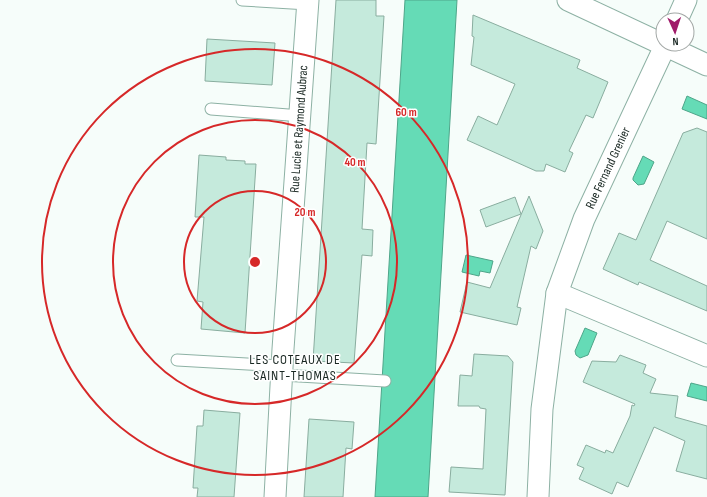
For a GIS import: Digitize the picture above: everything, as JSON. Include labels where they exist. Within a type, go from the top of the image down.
[{"type":"street","points":[[568,0],[655,40]]},
{"type":"street","points":[[681,12],[686,0]]},
{"type":"street","name":"Rue Lucie et Raymond Aubrac","points":[[275,497],[282,370],[308,2]]},
{"type":"street","name":"Rue Fernand Grenier","points":[[538,497],[542,410],[557,293],[584,219],[662,52]]},
{"type":"street","points":[[680,52],[707,65]]},
{"type":"street","points":[[557,293],[707,356]]},
{"type":"lane","points":[[242,0],[308,2]]},
{"type":"lane","points":[[211,109],[300,116]]},
{"type":"lane","points":[[177,360],[385,381]]},
{"type":"shaded area","points":[[405,0],[457,0],[428,497],[375,497]]},
{"type":"shaded area","points":[[687,96],[707,105],[707,119],[682,109]]},
{"type":"shaded area","points":[[643,156],[654,162],[644,184],[638,185],[633,178]]},
{"type":"shaded area","points":[[466,255],[493,261],[490,273],[480,271],[479,276],[462,272]]},
{"type":"shaded area","points":[[585,328],[597,333],[588,355],[580,358],[576,355],[575,351]]},
{"type":"shaded area","points":[[691,383],[707,387],[707,401],[687,396]]},
{"type":"building","points":[[336,0],[376,0],[376,16],[384,16],[376,144],[367,143],[362,229],[373,230],[372,256],[362,255],[354,363],[313,361]]},
{"type":"building","points":[[473,15],[580,60],[577,68],[608,82],[593,118],[586,115],[569,151],[573,153],[565,172],[546,164],[544,171],[536,171],[467,140],[478,116],[497,125],[515,84],[471,65],[474,37],[472,36]]},
{"type":"building","points":[[207,39],[275,43],[272,85],[205,81]]},
{"type":"building","points":[[697,128],[707,132],[707,239],[667,221],[650,260],[707,286],[707,311],[639,282],[638,285],[603,269],[619,233],[636,240],[683,133]]},
{"type":"building","points":[[199,155],[226,157],[226,160],[245,161],[245,164],[256,164],[245,333],[201,329],[203,302],[197,301],[204,217],[195,217]]},
{"type":"building","points":[[529,196],[543,231],[536,249],[531,246],[517,307],[521,308],[517,325],[460,312],[467,282],[490,288]]},
{"type":"building","points":[[515,197],[521,214],[486,227],[480,210]]},
{"type":"building","points":[[474,354],[508,356],[513,362],[505,495],[449,492],[451,467],[483,469],[486,409],[480,408],[479,406],[458,406],[460,375],[472,376]]},
{"type":"building","points":[[620,355],[646,365],[643,373],[656,379],[650,393],[678,396],[675,417],[707,426],[707,479],[676,471],[685,441],[654,427],[628,487],[617,482],[612,494],[579,479],[584,468],[577,465],[586,445],[605,453],[606,450],[613,453],[630,416],[632,405],[634,406],[635,404],[583,382],[592,361],[616,362]]},
{"type":"building","points":[[204,410],[240,413],[234,497],[197,497],[198,488],[193,488],[197,426],[203,426]]},
{"type":"building","points":[[309,419],[354,422],[352,449],[346,448],[343,497],[304,497]]},
{"type":"district","name":"LES COTEAUX DE SAINT-THOMAS","points":[[295,368]]}]
